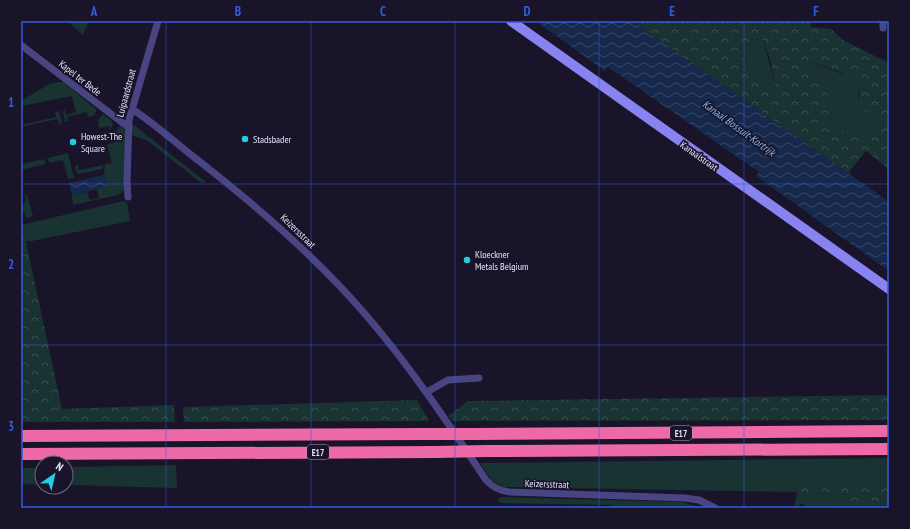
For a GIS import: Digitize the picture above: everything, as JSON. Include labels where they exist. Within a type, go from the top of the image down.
[{"type":"highway","name":"E17","points":[[21,436],[889,431]]},
{"type":"highway","name":"E17","points":[[21,454],[889,449]]},
{"type":"street","name":"Luipaardstraat","points":[[128,197],[128,127],[158,21]]},
{"type":"street","name":"Kanaalstraat","points":[[510,21],[889,289]]},
{"type":"street","name":"Kapel ter Bede","points":[[21,45],[128,127]]},
{"type":"street","name":"Keizersstraat","points":[[132,109],[269,218],[322,268],[364,313],[427,392],[486,480],[500,491],[685,498],[699,500],[715,508]]},
{"type":"street","points":[[427,392],[448,380],[479,378]]},
{"type":"green space","points":[[67,21],[89,21],[83,35]]},
{"type":"green space","points":[[632,21],[810,21],[811,27],[831,29],[843,40],[889,63],[889,169],[866,151],[848,173]],"holes":[[[762,37],[771,63],[775,86],[773,89],[748,66],[741,55],[750,43]],[[812,62],[855,80],[859,90],[860,106],[863,110],[882,115],[884,124],[879,130],[870,132],[835,130],[829,111],[831,99],[827,93],[803,71]]]},
{"type":"green space","points":[[762,37],[774,80],[775,86],[773,89],[748,66],[741,55],[750,43]]},
{"type":"green space","points":[[812,62],[855,79],[859,86],[858,99],[873,114],[882,115],[884,123],[879,130],[870,132],[835,130],[829,111],[831,99],[827,93],[802,71]]},
{"type":"green space","points":[[63,82],[97,110],[93,116],[88,117],[87,112],[67,117],[68,121],[65,122],[63,111],[65,110],[66,115],[76,112],[72,96],[21,106],[21,101],[49,84]]},
{"type":"green space","points":[[59,111],[62,123],[59,124],[57,119],[21,127],[21,125],[56,117],[55,112]]},
{"type":"green space","points":[[103,114],[112,121],[113,124],[110,130],[109,126],[99,128],[98,120]]},
{"type":"green space","points":[[132,125],[206,182],[201,183],[148,141],[130,134]]},
{"type":"green space","points":[[120,126],[126,131],[125,190],[118,195],[73,205],[72,195],[87,192],[90,200],[99,198],[97,189],[107,187],[104,175],[105,164],[112,163],[107,144],[114,143],[112,137]]},
{"type":"green space","points":[[68,153],[74,178],[68,179],[63,160],[49,163],[48,158]]},
{"type":"green space","points":[[44,159],[46,164],[21,170],[21,163]]},
{"type":"green space","points":[[78,165],[79,170],[104,165],[102,169],[79,174],[76,172],[75,166]]},
{"type":"green space","points":[[25,195],[27,195],[33,216],[26,218],[22,208],[26,200]]},
{"type":"green space","points":[[124,201],[127,203],[130,221],[32,241],[26,241],[24,233],[21,234],[21,225]]},
{"type":"green space","points":[[24,233],[62,409],[174,405],[175,422],[21,422],[21,234]]},
{"type":"green space","points":[[889,395],[889,420],[453,421],[448,416],[468,401]]},
{"type":"green space","points":[[417,400],[429,421],[184,422],[183,407]]},
{"type":"green space","points":[[889,458],[889,487],[800,487],[800,492],[824,494],[815,506],[817,508],[808,508],[801,503],[797,508],[794,508],[797,492],[504,487],[492,481],[480,463]]},
{"type":"green space","points":[[176,465],[177,488],[74,485],[74,467]]},
{"type":"green space","points":[[21,468],[34,468],[34,485],[21,484]]},
{"type":"green space","points":[[799,487],[889,487],[889,508],[844,508],[853,495],[836,494],[821,508],[817,508],[815,506],[824,494],[800,492]]},
{"type":"green space","points":[[836,494],[854,495],[844,508],[821,508]]},
{"type":"green space","points":[[503,497],[681,502],[704,508],[612,508],[611,505],[500,503],[497,499]]},
{"type":"water","name":"Kanaal Bossuit-Kortrijk","points":[[536,21],[632,21],[871,189],[889,202],[889,271],[756,176],[759,172],[608,67],[605,71]]},
{"type":"water","points":[[104,175],[107,187],[72,195],[69,183]]},
{"type":"place","name":"Stadsbader","points":[[245,139]]},
{"type":"place","name":"Howest-The Square","points":[[73,142]]},
{"type":"place","name":"Kloeckner Metals Belgium","points":[[467,260]]}]
